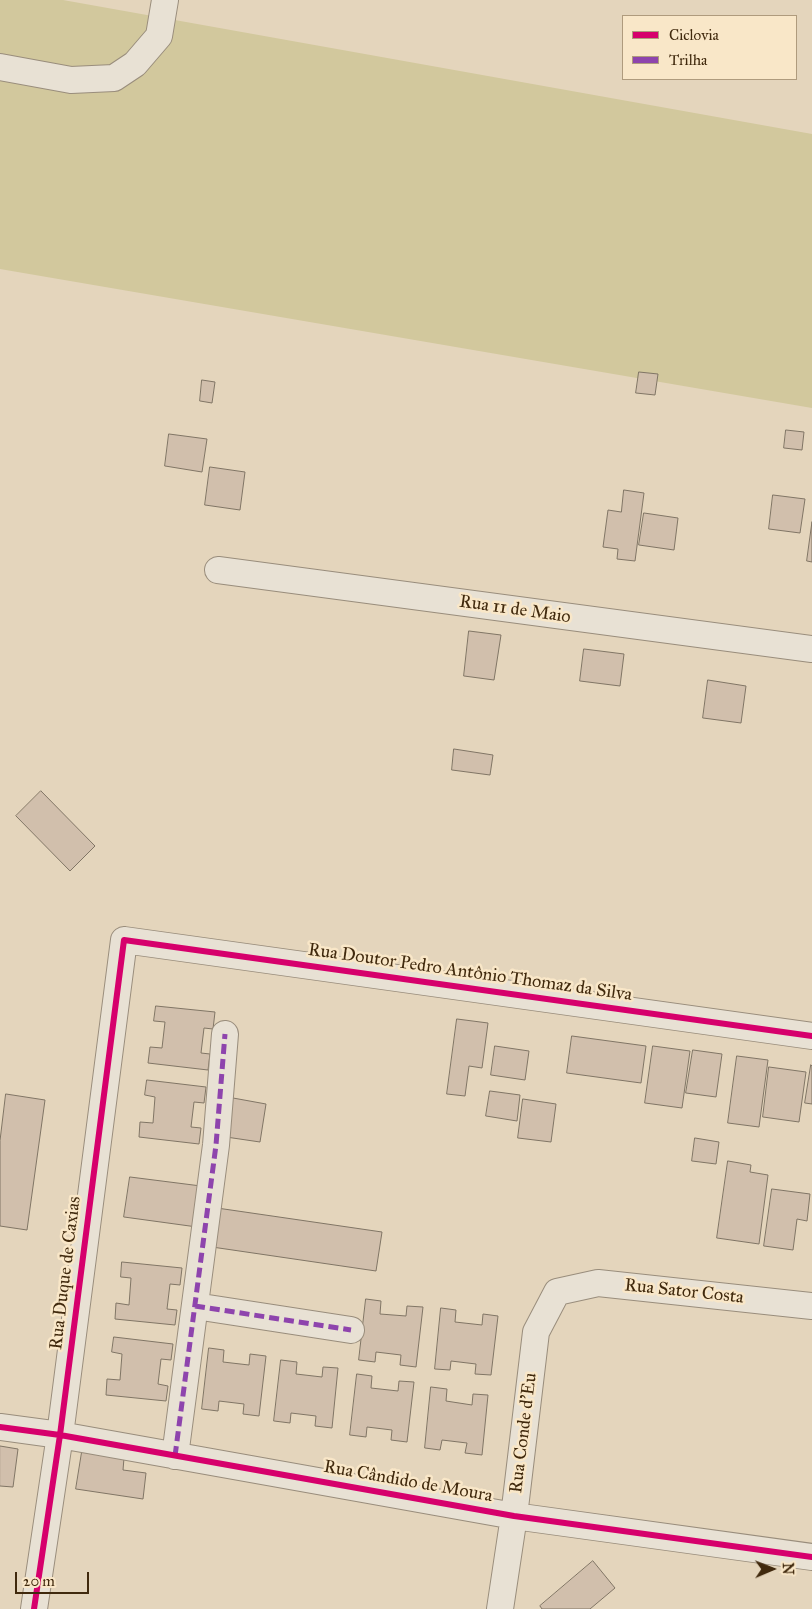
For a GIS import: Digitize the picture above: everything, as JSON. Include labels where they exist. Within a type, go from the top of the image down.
[{"type":"street","points":[[0,68],[71,80],[114,78],[135,64],[159,36],[165,0]]},
{"type":"street","name":"Rua 11 de Maio","points":[[218,570],[812,649]]},
{"type":"street","name":"Rua Doutor Pedro Antônio Thomaz da Silva","points":[[124,940],[812,1036]]},
{"type":"street","name":"Rua Duque de Caxias","points":[[34,1609],[60,1435],[124,940]]},
{"type":"street","points":[[175,1456],[216,1145],[224,1034]]},
{"type":"street","name":"Rua Sator Costa","points":[[557,1292],[598,1283],[812,1306]]},
{"type":"street","name":"Rua Conde d'Eu","points":[[500,1609],[514,1516],[536,1332],[557,1292]]},
{"type":"street","points":[[195,1306],[351,1330]]},
{"type":"street","name":"Rua Cândido de Moura","points":[[0,1427],[60,1435],[514,1516],[812,1557]]},
{"type":"shaded area","points":[[0,0],[63,0],[812,134],[812,408],[0,269]]},
{"type":"building","points":[[639,372],[658,374],[655,395],[636,393]]},
{"type":"building","points":[[202,380],[215,382],[212,403],[200,401]]},
{"type":"building","points":[[786,430],[804,432],[802,450],[784,448]]},
{"type":"building","points":[[169,434],[207,439],[202,472],[165,466]]},
{"type":"building","points":[[210,467],[245,472],[240,510],[205,505]]},
{"type":"building","points":[[624,490],[644,493],[635,561],[617,559],[618,549],[603,547],[608,510],[621,512]]},
{"type":"building","points":[[773,495],[805,499],[800,533],[769,529]]},
{"type":"building","points":[[644,513],[678,518],[674,550],[639,545]]},
{"type":"building","points":[[812,522],[812,562],[807,561]]},
{"type":"building","points":[[469,631],[501,635],[494,680],[464,676]]},
{"type":"building","points":[[584,649],[624,654],[620,686],[580,681]]},
{"type":"building","points":[[708,680],[746,686],[741,723],[703,718]]},
{"type":"building","points":[[454,749],[493,755],[490,775],[452,770]]},
{"type":"building","points":[[41,791],[95,846],[70,871],[16,816]]},
{"type":"building","points":[[156,1006],[215,1012],[213,1029],[204,1028],[201,1053],[210,1054],[208,1070],[148,1063],[150,1047],[162,1048],[165,1022],[154,1021]]},
{"type":"building","points":[[457,1019],[488,1023],[482,1068],[469,1066],[465,1096],[447,1094]]},
{"type":"building","points":[[572,1036],[646,1046],[641,1083],[567,1073]]},
{"type":"building","points":[[495,1046],[529,1051],[525,1080],[491,1075]]},
{"type":"building","points":[[653,1046],[690,1051],[682,1108],[645,1103]]},
{"type":"building","points":[[693,1050],[722,1054],[716,1097],[686,1093]]},
{"type":"building","points":[[737,1056],[768,1060],[759,1127],[728,1123]]},
{"type":"building","points":[[812,1066],[812,1104],[805,1103]]},
{"type":"building","points":[[769,1067],[806,1072],[799,1122],[763,1117]]},
{"type":"building","points":[[147,1080],[206,1087],[204,1103],[194,1102],[191,1127],[201,1128],[199,1144],[139,1137],[140,1122],[153,1123],[155,1097],[145,1095]]},
{"type":"building","points":[[490,1091],[520,1095],[517,1121],[486,1116]]},
{"type":"building","points":[[6,1094],[45,1100],[27,1230],[0,1226],[0,1141]]},
{"type":"building","points":[[233,1098],[266,1104],[260,1142],[226,1137]]},
{"type":"building","points":[[523,1099],[556,1104],[551,1142],[518,1138]]},
{"type":"building","points":[[695,1138],[719,1142],[716,1164],[692,1161]]},
{"type":"building","points":[[728,1161],[751,1165],[750,1172],[768,1175],[759,1244],[717,1238]]},
{"type":"building","points":[[130,1177],[201,1186],[197,1227],[124,1217]]},
{"type":"building","points":[[772,1189],[810,1194],[807,1221],[797,1219],[793,1250],[764,1246]]},
{"type":"building","points":[[217,1208],[382,1232],[376,1271],[212,1247]]},
{"type":"building","points":[[122,1262],[182,1268],[180,1285],[170,1284],[167,1309],[177,1310],[175,1325],[115,1319],[116,1303],[129,1305],[131,1278],[121,1277]]},
{"type":"building","points":[[366,1299],[381,1301],[380,1314],[406,1316],[407,1306],[423,1307],[416,1367],[400,1365],[401,1355],[376,1352],[375,1362],[359,1360]]},
{"type":"building","points":[[441,1308],[456,1310],[455,1322],[482,1325],[483,1314],[498,1316],[491,1375],[475,1374],[476,1364],[451,1361],[450,1370],[435,1369]]},
{"type":"building","points":[[114,1337],[173,1344],[171,1360],[161,1359],[158,1384],[168,1386],[166,1401],[106,1395],[107,1379],[120,1380],[122,1354],[112,1352]]},
{"type":"building","points":[[209,1348],[224,1350],[223,1362],[249,1365],[250,1354],[266,1356],[259,1416],[243,1414],[244,1404],[219,1401],[218,1411],[202,1409]]},
{"type":"building","points":[[281,1360],[297,1362],[296,1374],[322,1377],[323,1367],[338,1368],[332,1428],[315,1426],[316,1416],[291,1413],[290,1423],[274,1421]]},
{"type":"building","points":[[357,1374],[372,1376],[371,1388],[398,1391],[399,1381],[414,1382],[407,1442],[391,1440],[392,1430],[367,1427],[366,1437],[350,1435]]},
{"type":"building","points":[[431,1387],[447,1389],[446,1401],[472,1405],[473,1394],[488,1395],[482,1455],[465,1453],[467,1443],[442,1440],[440,1450],[425,1448]]},
{"type":"building","points":[[0,1446],[18,1449],[13,1487],[0,1486]]},
{"type":"building","points":[[82,1452],[124,1458],[123,1470],[146,1473],[143,1499],[76,1489]]},
{"type":"building","points":[[593,1561],[615,1588],[590,1609],[542,1609],[540,1606]]},
{"type":"marked path","points":[[175,1456],[216,1145],[225,1034]]},
{"type":"marked path","points":[[195,1306],[351,1330]]},
{"type":"cycle path","points":[[34,1609],[60,1435],[124,940],[812,1036]]},
{"type":"cycle path","points":[[0,1427],[60,1435],[514,1516],[812,1557]]}]
